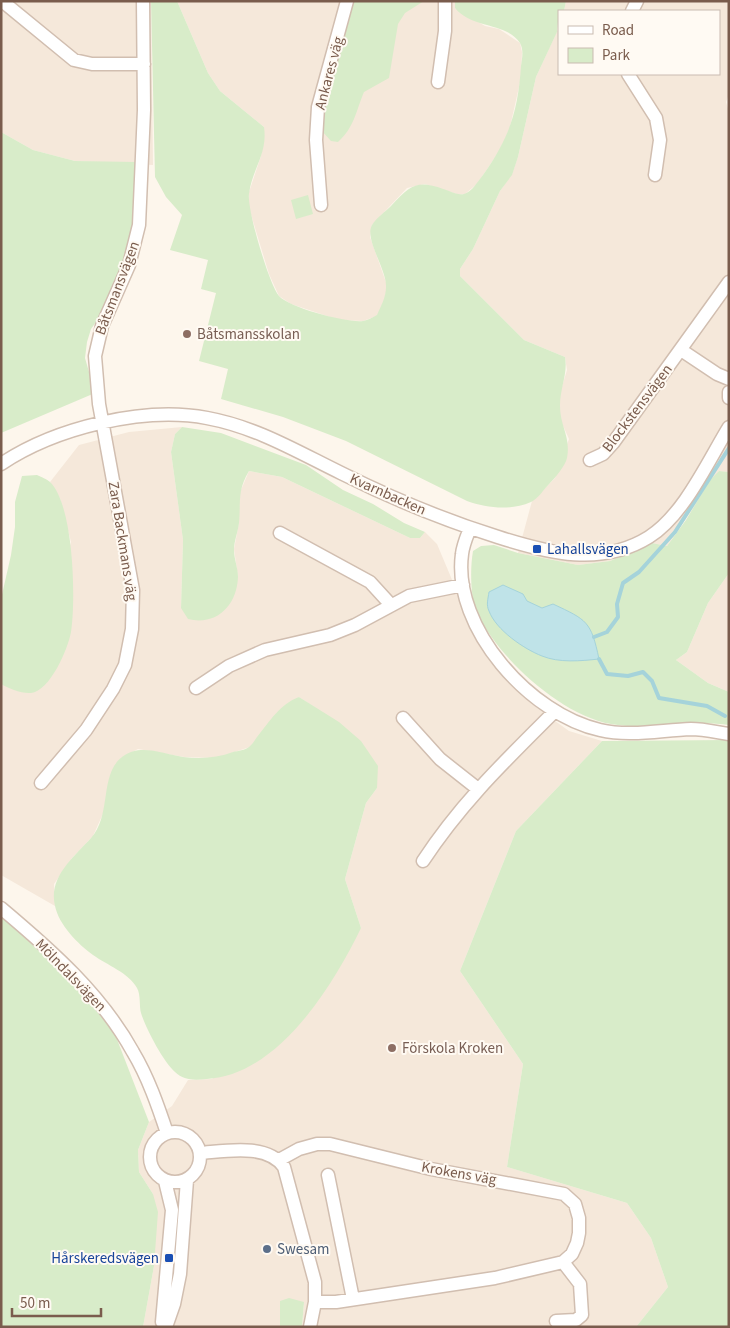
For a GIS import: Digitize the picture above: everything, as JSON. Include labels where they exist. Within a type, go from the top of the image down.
[{"type":"street","points":[[2,1],[74,60],[92,64],[144,64]]},
{"type":"street","name":"Båtsmansvägen","points":[[103,422],[95,370],[96,344],[109,308],[129,265],[139,225],[144,64],[143,1]]},
{"type":"street","name":"Ankares väg","points":[[321,205],[316,140],[318,107],[347,1]]},
{"type":"street","points":[[438,82],[445,31],[445,1]]},
{"type":"street","points":[[629,75],[656,118],[660,140],[656,176]]},
{"type":"street","name":"Blockstensvägen","points":[[590,460],[603,454],[613,443],[729,282]]},
{"type":"street","name":"Blockstensvägen","points":[[681,350],[717,374],[729,379]]},
{"type":"street","points":[[729,392],[729,398]]},
{"type":"street","name":"Kvarnbacken","points":[[1,464],[42,442],[68,431],[103,422],[183,415],[205,418],[250,428],[391,497],[470,528],[537,549],[574,555],[603,555],[625,549],[650,536],[678,511],[729,427]]},
{"type":"street","name":"Zara Backmans väg","points":[[41,783],[101,709],[122,672],[129,649],[133,590],[103,422]]},
{"type":"street","points":[[470,528],[462,553],[463,585],[483,639],[504,667],[554,712],[590,727],[612,733],[694,729],[729,734]]},
{"type":"street","points":[[280,533],[370,582],[391,605]]},
{"type":"street","points":[[196,688],[243,659],[265,650],[330,635],[355,625],[409,596],[463,585]]},
{"type":"street","points":[[423,861],[446,826],[478,789],[554,712]]},
{"type":"street","points":[[403,718],[440,759],[478,789]]},
{"type":"street","name":"Mölndalsvägen","points":[[1,908],[60,961],[96,997],[134,1052],[168,1133]]},
{"type":"street","points":[[176,1132],[188,1136],[197,1145],[200,1153],[198,1168],[187,1180],[178,1183],[166,1181],[156,1174],[150,1156],[153,1144],[168,1133],[176,1132]]},
{"type":"street","name":"Krokens väg","points":[[279,1160],[299,1149],[317,1144],[330,1144],[431,1169],[564,1194],[575,1204],[579,1218],[579,1233],[572,1254],[563,1262]]},
{"type":"street","points":[[200,1153],[263,1152],[279,1160],[288,1176],[315,1282],[315,1302],[310,1327]]},
{"type":"street","points":[[328,1175],[353,1299]]},
{"type":"street","points":[[166,1327],[174,1304],[180,1274],[187,1180]]},
{"type":"street","points":[[161,1327],[169,1258],[172,1210],[166,1181]]},
{"type":"street","points":[[315,1302],[336,1302],[495,1278],[563,1262],[580,1284],[582,1315],[576,1320],[556,1322]]},
{"type":"shaded area","points":[[1,1],[151,1],[153,165],[75,161],[33,150],[1,132]]},
{"type":"shaded area","points":[[177,1],[455,1],[455,8],[485,26],[499,29],[520,43],[522,52],[521,78],[510,127],[502,147],[477,184],[465,194],[457,194],[425,184],[407,188],[372,225],[370,237],[387,285],[385,299],[377,316],[363,321],[339,320],[291,304],[279,296],[269,274],[249,208],[249,192],[261,156],[264,127],[220,91],[208,73]]},
{"type":"shaded area","points":[[566,1],[729,1],[729,94],[726,102],[729,112],[729,472],[719,471],[667,546],[652,543],[610,561],[578,565],[518,553],[532,501],[555,478],[569,439],[560,419],[560,393],[567,370],[565,357],[524,340],[460,276],[460,269],[473,249],[500,191],[512,174],[518,157],[536,77],[558,29],[558,75],[720,75],[720,10],[564,10]]},
{"type":"shaded area","points":[[182,427],[175,434],[171,452],[183,540],[181,608],[238,577],[234,549],[239,523],[238,497],[249,471],[282,477],[410,538],[420,538],[425,532],[437,544],[479,644],[508,682],[537,708],[569,731],[602,741],[516,831],[460,971],[523,1064],[507,1167],[627,1203],[651,1238],[668,1287],[636,1327],[302,1327],[304,1302],[280,1301],[280,1327],[143,1327],[154,1266],[153,1194],[139,1172],[138,1150],[149,1122],[172,1106],[188,1080],[212,1079],[361,928],[345,879],[366,803],[377,788],[317,709],[299,697],[250,747],[216,758],[184,757],[138,749],[121,758],[107,793],[106,807],[93,836],[72,858],[54,884],[55,906],[1,875],[1,684],[30,693],[71,542],[60,499],[50,482],[79,445],[129,432]]},
{"type":"shaded area","points":[[729,573],[729,692],[708,683],[676,660],[687,652],[708,603]]},
{"type":"green space","points":[[151,1],[177,1],[208,73],[220,91],[264,127],[264,145],[253,177],[249,202],[265,263],[279,296],[285,301],[319,314],[355,321],[369,319],[377,315],[386,291],[383,272],[371,238],[370,231],[374,222],[405,192],[417,185],[430,185],[460,194],[470,191],[492,162],[506,136],[515,111],[522,57],[520,43],[514,36],[498,28],[479,23],[462,15],[455,8],[455,1],[566,1],[564,10],[558,10],[557,32],[536,77],[518,157],[512,175],[500,191],[473,249],[460,269],[460,276],[524,340],[565,357],[566,363],[560,413],[567,438],[568,451],[567,458],[557,475],[534,501],[515,507],[499,508],[482,505],[467,501],[346,441],[283,417],[221,399],[228,369],[199,361],[216,293],[201,289],[208,260],[170,250],[182,215],[166,197],[155,177]]},
{"type":"green space","points":[[353,1],[424,1],[405,13],[398,24],[389,78],[364,92],[348,131],[338,142],[331,141],[321,130],[324,100]]},
{"type":"green space","points":[[1,132],[33,150],[75,161],[137,162],[134,217],[128,252],[103,312],[91,329],[87,342],[85,358],[95,393],[1,433]]},
{"type":"green space","points":[[308,195],[313,214],[296,219],[291,200]]},
{"type":"green space","points":[[182,427],[221,433],[306,465],[343,490],[373,504],[404,523],[425,532],[420,538],[410,538],[282,477],[249,471],[240,497],[239,523],[234,550],[238,577],[234,597],[223,612],[216,616],[198,620],[188,619],[181,608],[183,540],[171,452],[175,434]]},
{"type":"green space","points":[[719,471],[729,472],[729,573],[708,603],[687,652],[676,660],[708,683],[729,692],[729,725],[699,723],[625,726],[592,719],[572,709],[534,683],[501,649],[488,632],[475,609],[473,601],[471,566],[473,551],[481,546],[494,545],[518,553],[578,565],[610,561],[652,543],[667,546],[686,520],[710,480]]},
{"type":"green space","points":[[37,475],[50,482],[58,494],[64,511],[69,531],[73,577],[73,617],[69,639],[57,668],[45,685],[38,691],[27,693],[1,684],[1,599],[11,555],[15,527],[15,502],[22,476]]},
{"type":"green space","points":[[299,697],[339,722],[361,741],[378,766],[377,788],[366,803],[345,879],[361,928],[319,1000],[280,1045],[257,1062],[233,1074],[207,1079],[194,1080],[186,1078],[178,1075],[170,1067],[155,1044],[141,1013],[137,988],[129,978],[87,951],[65,927],[55,906],[55,886],[64,868],[97,829],[104,807],[110,774],[122,757],[129,753],[144,750],[183,757],[203,758],[221,756],[243,750],[251,745],[271,719],[286,704]]},
{"type":"green space","points":[[729,740],[729,1327],[636,1327],[668,1287],[651,1238],[627,1203],[507,1167],[523,1064],[460,971],[516,831],[602,741]]},
{"type":"green space","points":[[1,916],[56,966],[113,1029],[149,1122],[138,1150],[139,1172],[153,1194],[158,1212],[154,1266],[143,1327],[1,1327]]},
{"type":"green space","points":[[289,1298],[304,1302],[302,1327],[280,1327],[280,1301]]},
{"type":"water","points":[[503,585],[523,594],[527,601],[542,608],[553,604],[580,618],[590,629],[599,659],[556,660],[535,653],[511,638],[498,625],[488,606],[489,592]]},
{"type":"waterway","points":[[594,637],[607,632],[618,617],[617,604],[623,583],[639,572],[675,532],[729,448]]},
{"type":"waterway","points":[[599,659],[607,674],[628,676],[643,672],[652,681],[659,698],[707,706],[725,716]]},
{"type":"place","name":"Båtsmansskolan","points":[[187,334]]},
{"type":"place","name":"Lahallsvägen","points":[[537,549]]},
{"type":"place","name":"Förskola Kroken","points":[[392,1048]]},
{"type":"place","name":"Swesam","points":[[267,1249]]},
{"type":"place","name":"Hårskeredsvägen","points":[[169,1258]]}]
